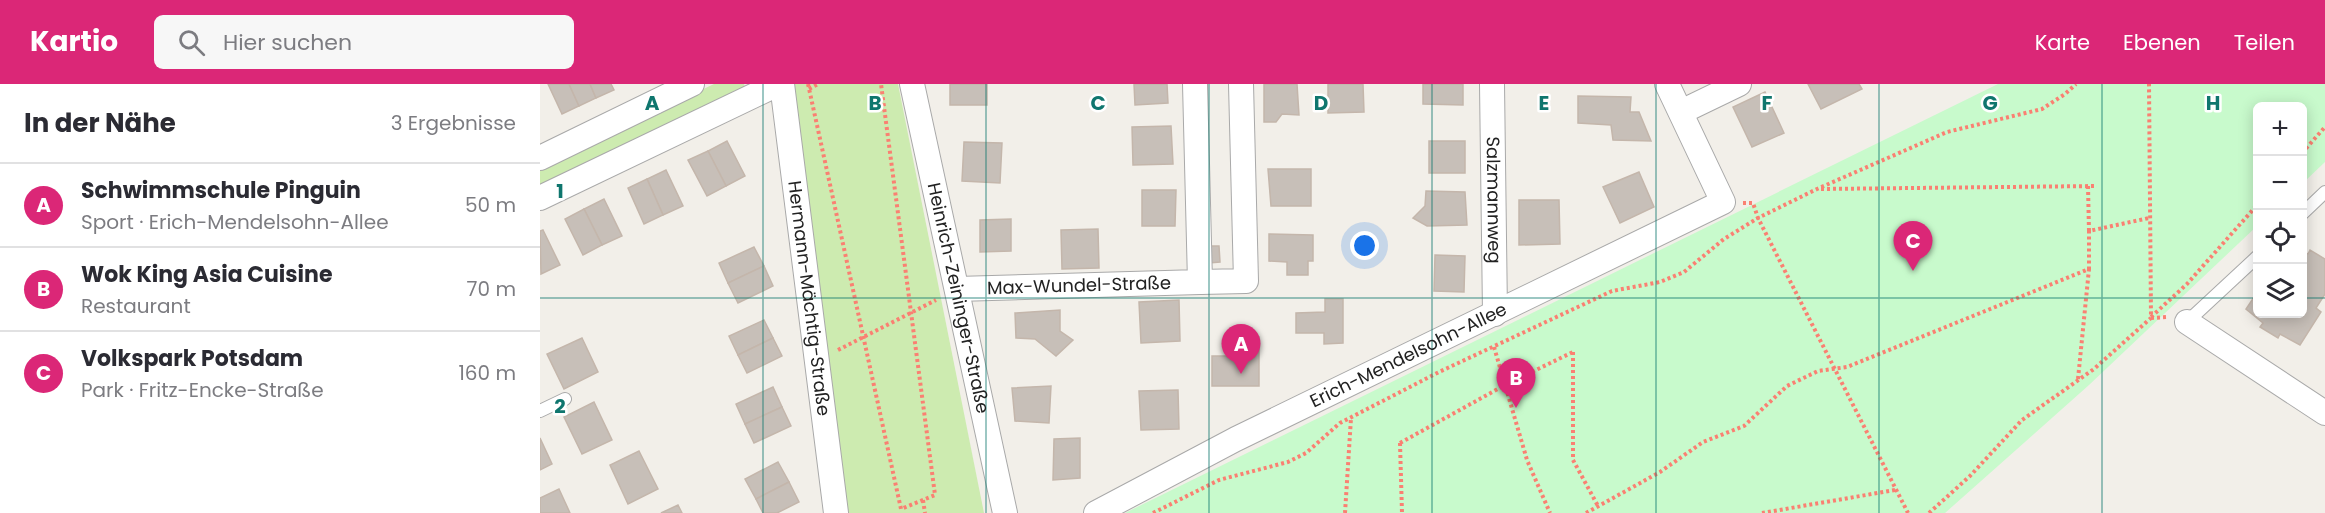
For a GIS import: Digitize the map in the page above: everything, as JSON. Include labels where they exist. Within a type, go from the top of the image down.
[{"type":"street","points":[[540,158],[692,84]]},
{"type":"street","points":[[540,198],[780,84]]},
{"type":"street","name":"Hermann-Mächtig-Straße","points":[[780,84],[836,513]]},
{"type":"street","name":"Heinrich-Zeininger-Straße","points":[[912,84],[1005,513]]},
{"type":"street","points":[[1195,84],[1200,282]]},
{"type":"street","name":"Max-Wundel-Straße","points":[[957,289],[1246,281],[1241,84]]},
{"type":"street","name":"Salzmannweg","points":[[1492,84],[1495,314]]},
{"type":"street","points":[[1668,84],[1681,112],[1739,84]]},
{"type":"street","name":"Erich-Mendelsohn-Allee","points":[[1096,513],[1236,439],[1723,202],[1681,112]]},
{"type":"street","points":[[2187,322],[2325,412]]},
{"type":"lane","points":[[2306,210],[2325,192]]},
{"type":"lane","points":[[2187,322],[2253,261]]},
{"type":"lane","points":[[540,411],[565,399]]},
{"type":"path","points":[[818,84],[809,87],[901,508],[935,495],[881,84]]},
{"type":"path","points":[[1153,513],[1219,480],[1288,462],[1306,453],[1340,423],[1351,417],[1439,372],[1612,291],[1660,282],[1684,272],[1724,239],[1758,218],[1817,189],[1947,132],[2042,109],[2076,84]]},
{"type":"path","points":[[2149,84],[2151,318]]},
{"type":"path","points":[[2307,147],[2325,127]]},
{"type":"path","points":[[2078,380],[2089,270],[2088,186]]},
{"type":"path","points":[[1817,189],[2097,186]]},
{"type":"path","points":[[1753,203],[1758,218],[1908,513]]},
{"type":"path","points":[[1929,513],[1970,476],[2022,420],[2094,369],[2151,318],[2187,284],[2253,210]]},
{"type":"path","points":[[2090,231],[2150,218]]},
{"type":"path","points":[[1586,513],[1660,472],[1703,442],[1744,426],[1787,386],[1818,371],[1847,367],[2089,270]]},
{"type":"path","points":[[863,338],[912,312]]},
{"type":"path","points":[[1494,347],[1527,460],[1550,513]]},
{"type":"path","points":[[1402,513],[1400,443],[1505,385],[1573,352],[1573,459],[1598,506]]},
{"type":"path","points":[[1345,513],[1351,417]]},
{"type":"path","points":[[1762,513],[1895,490]]},
{"type":"path","points":[[923,500],[924,510]]},
{"type":"green space","points":[[714,84],[744,84],[746,90],[540,188],[540,166]]},
{"type":"green space","points":[[792,84],[898,84],[984,513],[848,513]]},
{"type":"green space","points":[[1998,84],[2325,84],[2325,162],[2307,179],[2307,102],[2253,102],[2253,230],[2089,385],[1945,513],[1125,513]]},
{"type":"building","points":[[548,84],[569,84],[579,106],[562,114]]},
{"type":"building","points":[[569,84],[590,84],[596,98],[579,106]]},
{"type":"building","points":[[590,84],[611,84],[614,90],[596,98]]},
{"type":"building","points":[[950,84],[987,84],[987,105],[950,105]]},
{"type":"building","points":[[1134,84],[1167,84],[1168,103],[1135,105]]},
{"type":"building","points":[[1264,84],[1297,84],[1299,115],[1282,114],[1276,122],[1264,122]]},
{"type":"building","points":[[1328,84],[1363,84],[1364,112],[1328,113]]},
{"type":"building","points":[[1423,84],[1463,84],[1463,105],[1423,104]]},
{"type":"building","points":[[1808,84],[1859,84],[1862,89],[1821,109]]},
{"type":"building","points":[[1765,92],[1784,133],[1752,147],[1733,107]]},
{"type":"building","points":[[1578,96],[1631,97],[1630,112],[1639,112],[1651,141],[1613,140],[1611,125],[1578,123]]},
{"type":"building","points":[[1171,126],[1173,164],[1133,165],[1132,127]]},
{"type":"building","points":[[727,141],[745,176],[726,186],[708,151]]},
{"type":"building","points":[[1429,141],[1465,141],[1465,173],[1429,173]]},
{"type":"building","points":[[964,142],[1002,143],[1000,183],[962,181]]},
{"type":"building","points":[[708,151],[726,186],[707,196],[688,160]]},
{"type":"building","points":[[1268,169],[1311,169],[1311,206],[1271,206]]},
{"type":"building","points":[[666,170],[683,206],[663,215],[647,179]]},
{"type":"building","points":[[1639,172],[1654,207],[1620,223],[1603,187]]},
{"type":"building","points":[[647,179],[663,215],[644,224],[628,188]]},
{"type":"building","points":[[1142,190],[1176,190],[1175,226],[1142,226]]},
{"type":"building","points":[[1426,191],[1465,192],[1467,225],[1427,226],[1413,218],[1425,206]]},
{"type":"building","points":[[604,199],[622,236],[602,245],[584,209]]},
{"type":"building","points":[[1519,200],[1559,200],[1560,244],[1519,245]]},
{"type":"building","points":[[584,209],[602,245],[583,255],[565,219]]},
{"type":"building","points":[[1011,219],[1011,251],[980,252],[980,220]]},
{"type":"building","points":[[1098,229],[1099,268],[1062,269],[1061,230]]},
{"type":"building","points":[[543,230],[560,265],[541,274],[540,231]]},
{"type":"building","points":[[1269,234],[1313,235],[1313,261],[1308,261],[1308,275],[1287,275],[1287,262],[1269,261]]},
{"type":"building","points":[[1209,246],[1219,246],[1220,262],[1209,263]]},
{"type":"building","points":[[754,247],[764,266],[728,283],[719,263]]},
{"type":"building","points":[[2310,250],[2325,259],[2325,294],[2316,308],[2321,312],[2300,345],[2280,334],[2278,338],[2260,327],[2263,323],[2257,318],[2307,318],[2307,253]]},
{"type":"building","points":[[1435,255],[1465,256],[1464,292],[1434,291]]},
{"type":"building","points":[[764,266],[773,286],[738,303],[728,283]]},
{"type":"building","points":[[2253,298],[2253,315],[2246,309]]},
{"type":"building","points":[[1325,299],[1343,299],[1343,343],[1324,344],[1324,333],[1296,333],[1296,313],[1325,312]]},
{"type":"building","points":[[1179,300],[1180,341],[1141,343],[1139,302]]},
{"type":"building","points":[[1060,310],[1060,331],[1073,340],[1056,356],[1035,339],[1016,338],[1015,313]]},
{"type":"building","points":[[764,320],[773,338],[738,355],[729,336]]},
{"type":"building","points":[[1259,337],[1259,386],[1212,386],[1212,356],[1234,356],[1234,338]]},
{"type":"building","points":[[582,338],[598,372],[564,389],[547,354]]},
{"type":"building","points":[[773,338],[782,356],[747,373],[738,355]]},
{"type":"building","points":[[1051,386],[1049,423],[1015,421],[1012,388]]},
{"type":"building","points":[[773,387],[782,407],[745,424],[736,404]]},
{"type":"building","points":[[1178,390],[1179,429],[1141,430],[1139,391]]},
{"type":"building","points":[[594,402],[612,440],[582,454],[564,417]]},
{"type":"building","points":[[782,407],[791,426],[754,443],[745,424]]},
{"type":"building","points":[[540,438],[552,464],[540,470]]},
{"type":"building","points":[[1080,438],[1080,478],[1053,480],[1054,439]]},
{"type":"building","points":[[639,451],[658,489],[628,504],[610,465]]},
{"type":"building","points":[[778,462],[789,482],[756,499],[745,479]]},
{"type":"building","points":[[789,482],[799,502],[777,513],[763,513],[756,499]]},
{"type":"building","points":[[559,489],[570,513],[540,513],[540,498]]},
{"type":"building","points":[[678,505],[682,513],[661,513]]},
{"type":"place","name":"Volkspark Potsdam","points":[[1913,271]]},
{"type":"place","name":"Schwimmschule Pinguin","points":[[1241,374]]},
{"type":"place","name":"Wok King Asia Cuisine","points":[[1516,408]]}]
